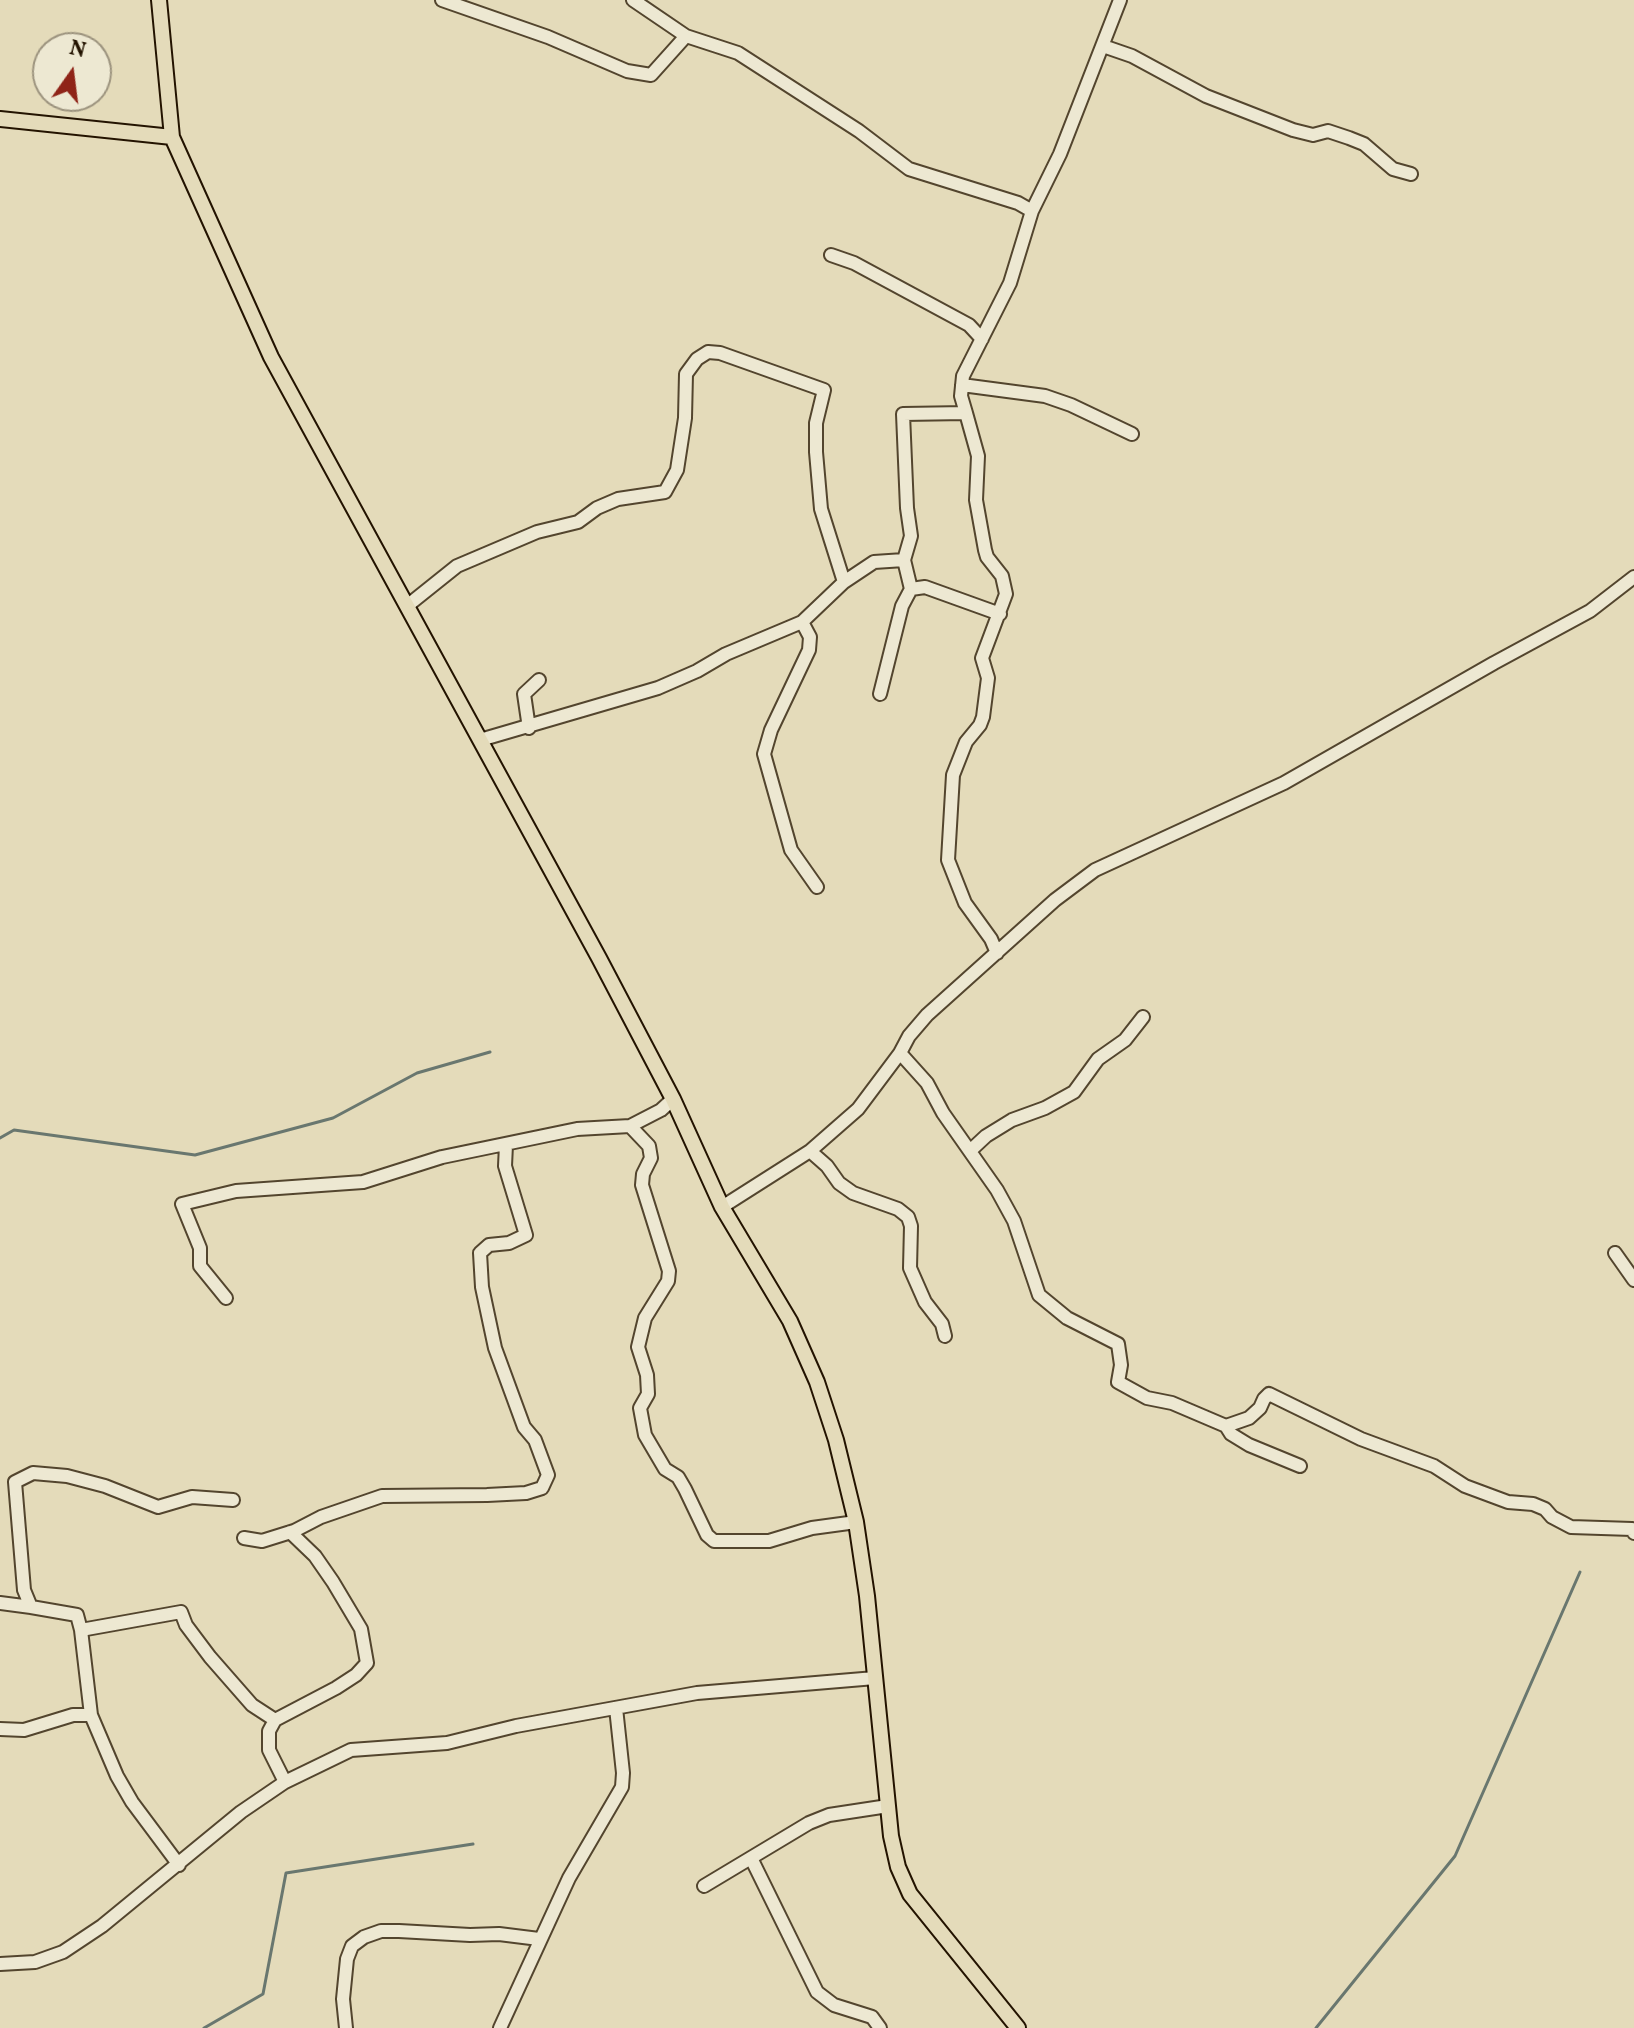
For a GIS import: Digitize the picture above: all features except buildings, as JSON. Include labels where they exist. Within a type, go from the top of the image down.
[{"type":"main road","points":[[159,0],[172,137],[271,357],[673,1099],[722,1207],[790,1321],[817,1382],[836,1440],[856,1522],[867,1596],[888,1806],[898,1867],[910,1894],[1018,2028]]},
{"type":"main road","points":[[0,119],[172,137]]},
{"type":"street","points":[[442,0],[548,37],[627,71],[651,75],[686,36]]},
{"type":"street","points":[[633,0],[686,36],[738,53],[859,131],[909,169],[1018,203],[1032,211]]},
{"type":"street","points":[[997,953],[991,939],[965,903],[948,860],[953,775],[961,752],[983,717],[988,678],[982,658],[1006,594],[1005,584],[985,550],[976,500],[978,456],[961,396],[963,376],[1010,283],[1032,211],[1060,154],[1120,0]]},
{"type":"street","points":[[1103,46],[1132,56],[1206,96],[1293,130],[1313,135],[1328,131],[1364,144],[1393,169],[1411,174]]},
{"type":"street","points":[[831,255],[854,263],[969,325],[982,339]]},
{"type":"street","points":[[407,606],[457,566],[537,532],[578,522],[597,508],[618,499],[665,492],[677,470],[685,418],[686,374],[697,359],[708,352],[748,362],[824,390],[816,423],[821,509],[844,582]]},
{"type":"street","points":[[962,385],[1045,396],[1132,434]]},
{"type":"street","points":[[880,694],[902,606],[911,589],[904,560],[911,536],[903,414],[966,413]]},
{"type":"street","points":[[480,740],[658,688],[726,654],[802,622],[844,582],[874,562],[904,560]]},
{"type":"street","points":[[722,1207],[810,1151],[858,1109],[927,1015],[1055,900],[1095,870],[1284,783],[1590,611],[1634,577]]},
{"type":"street","points":[[911,589],[925,587],[1000,614]]},
{"type":"street","points":[[802,622],[810,637],[809,650],[771,730],[764,754],[791,850],[817,887]]},
{"type":"street","points":[[529,728],[524,694],[539,680]]},
{"type":"street","points":[[971,1150],[986,1136],[1012,1120],[1045,1108],[1074,1092],[1098,1059],[1125,1040],[1143,1017]]},
{"type":"street","points":[[900,1053],[927,1083],[943,1113],[971,1150],[1014,1221],[1039,1295],[1067,1318],[1118,1344],[1121,1365],[1118,1382],[1147,1398],[1172,1403],[1226,1426],[1231,1434],[1249,1445],[1300,1466]]},
{"type":"street","points":[[226,1298],[200,1266],[200,1248],[182,1204],[236,1191],[363,1182],[442,1157],[577,1129],[630,1126],[661,1110],[673,1099]]},
{"type":"street","points":[[630,1126],[649,1146],[651,1158],[643,1174],[642,1185],[669,1271],[668,1281],[645,1318],[638,1347],[647,1375],[648,1394],[640,1408],[645,1435],[665,1469],[678,1477],[707,1535],[714,1541],[769,1541],[812,1528],[856,1522]]},
{"type":"street","points":[[244,1538],[262,1541],[382,1496],[487,1495],[526,1493],[542,1488],[548,1475],[535,1440],[524,1427],[495,1348],[482,1287],[480,1253],[489,1245],[509,1243],[526,1235],[505,1166],[506,1145]]},
{"type":"street","points":[[810,1151],[827,1166],[839,1183],[853,1193],[898,1209],[908,1217],[911,1226],[910,1268],[925,1302],[942,1324],[945,1336]]},
{"type":"street","points":[[1615,1253],[1634,1280]]},
{"type":"street","points":[[1226,1426],[1249,1418],[1269,1394],[1361,1439],[1434,1466],[1465,1486],[1508,1502],[1533,1504],[1545,1509],[1552,1517],[1571,1527],[1633,1530]]},
{"type":"street","points":[[31,1607],[24,1590],[15,1482],[33,1473],[67,1476],[105,1486],[158,1507],[192,1497],[233,1500]]},
{"type":"street","points":[[285,1782],[269,1750],[269,1731],[275,1720],[336,1688],[356,1675],[367,1663],[361,1629],[315,1556],[290,1532]]},
{"type":"street","points":[[0,1603],[77,1615],[91,1715],[117,1776],[132,1802],[179,1865]]},
{"type":"street","points":[[81,1630],[181,1612],[186,1625],[210,1657],[252,1705],[275,1720]]},
{"type":"street","points":[[0,1964],[35,1962],[63,1952],[102,1926],[241,1812],[285,1782],[337,1755],[363,1748],[447,1743],[516,1726],[697,1693],[875,1678]]},
{"type":"street","points":[[500,2028],[539,1939],[584,1850],[622,1787],[616,1708]]},
{"type":"street","points":[[0,1729],[24,1730],[73,1715],[91,1715]]},
{"type":"street","points":[[704,1886],[809,1823],[829,1815],[888,1806]]},
{"type":"street","points":[[751,1858],[817,1992],[834,2005],[872,2017],[880,2028]]},
{"type":"street","points":[[346,2028],[343,1999],[347,1959],[352,1946],[364,1937],[381,1931],[399,1931],[499,1934],[539,1939]]},
{"type":"waterway","points":[[0,1138],[14,1130],[195,1155],[333,1118],[417,1073],[490,1052]]},
{"type":"waterway","points":[[1316,2028],[1455,1856],[1580,1572]]},
{"type":"waterway","points":[[204,2028],[263,1994],[286,1873],[473,1844]]}]
